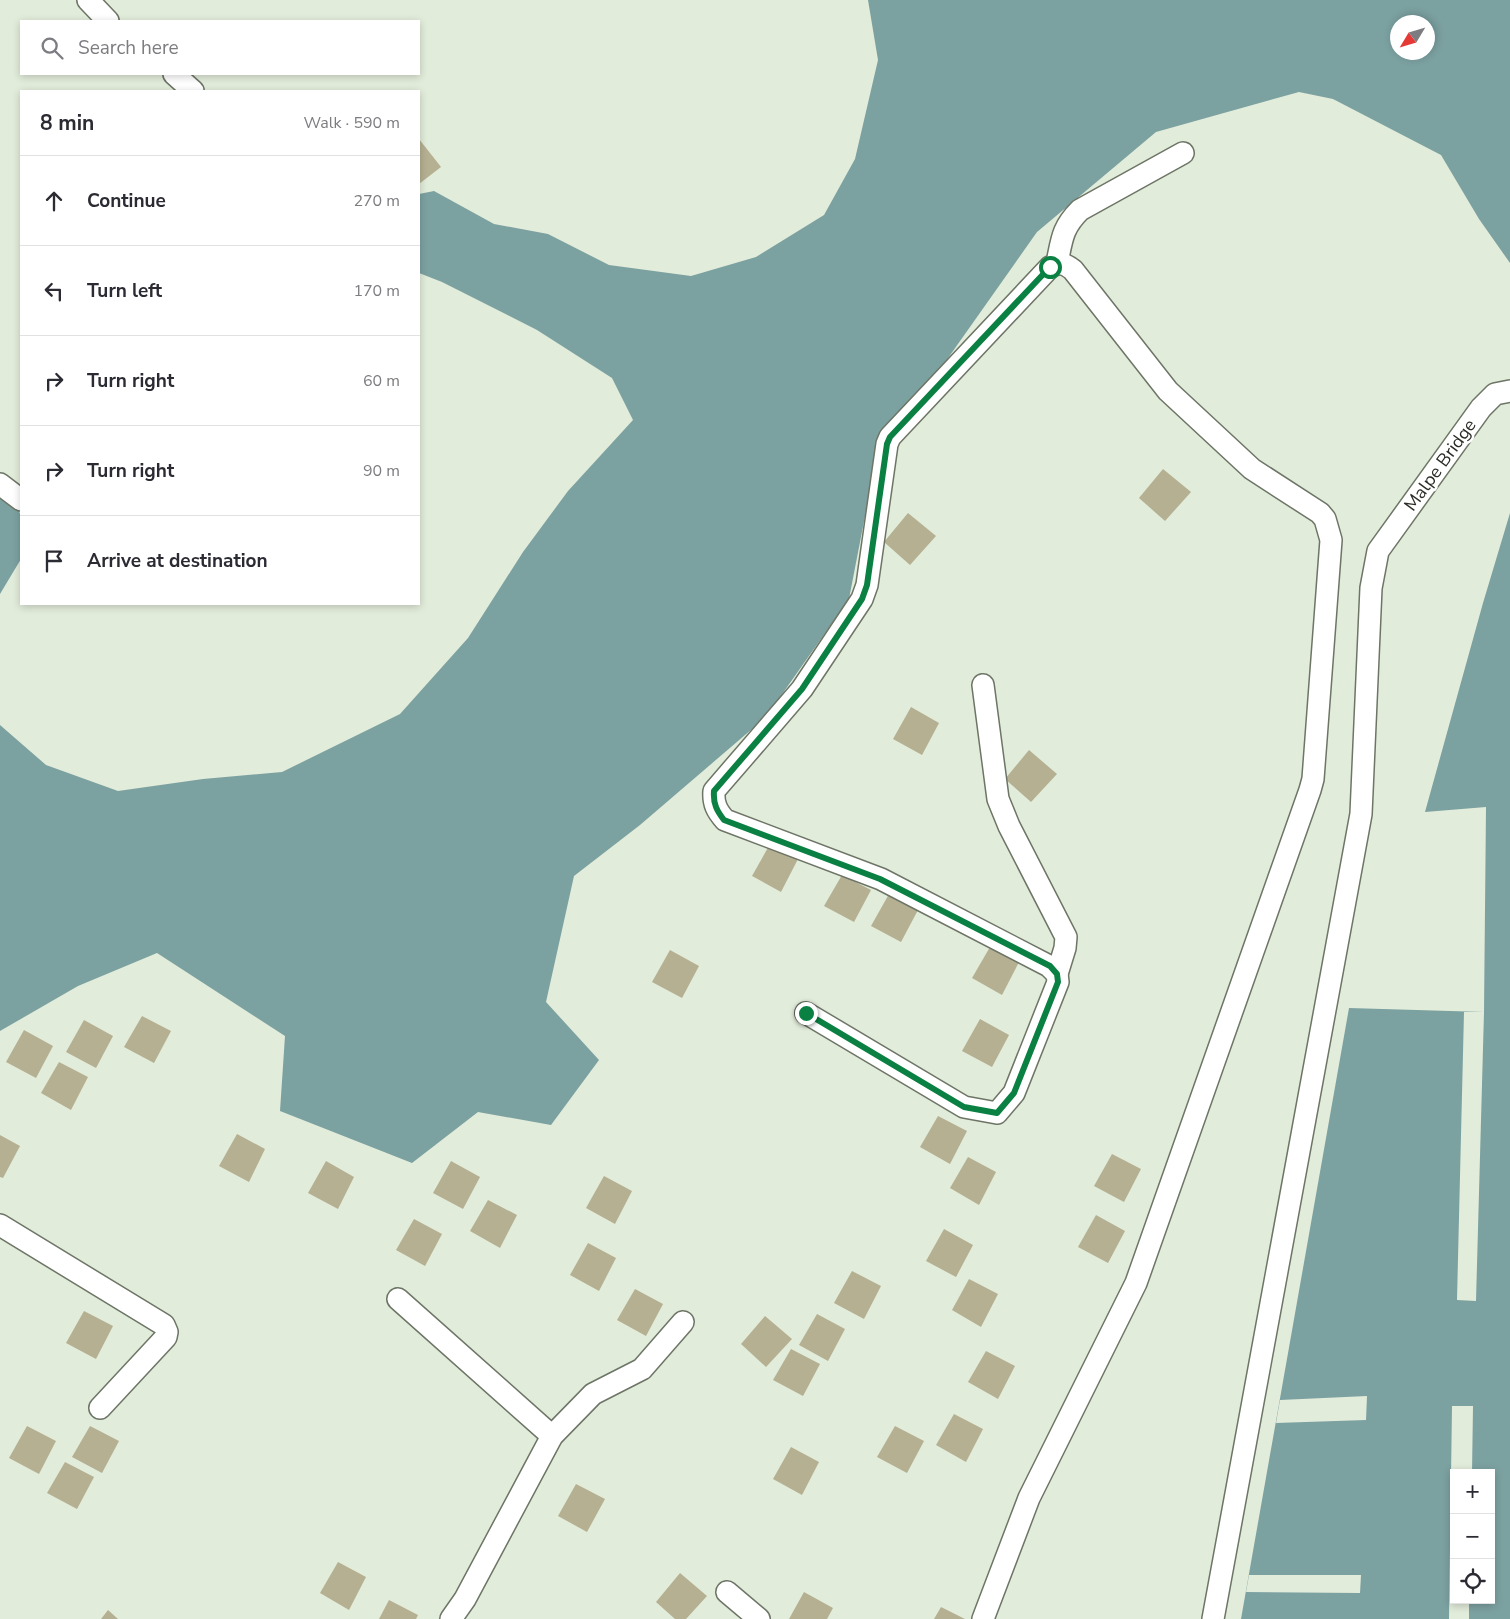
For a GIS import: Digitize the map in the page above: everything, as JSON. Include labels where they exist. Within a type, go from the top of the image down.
[{"type":"street","points":[[88,0],[107,20]]},
{"type":"street","points":[[175,75],[192,90]]},
{"type":"street","points":[[1057,263],[1064,232],[1070,221],[1080,210],[1182,153]]},
{"type":"street","points":[[982,1619],[1029,1498],[1136,1283],[1310,790],[1313,778],[1331,540],[1325,519],[1320,513],[1252,469],[1168,391],[1073,270],[1065,264],[1057,263],[1050,267],[890,437],[887,444],[865,593],[802,689],[714,791],[713,801],[724,820],[880,879],[1050,966],[1057,974]]},
{"type":"street","name":"Malpe Bridge","points":[[1213,1619],[1360,814],[1371,588],[1378,552],[1481,408],[1495,394],[1510,391]]},
{"type":"street","points":[[0,484],[20,499]]},
{"type":"street","points":[[806,1013],[964,1107],[997,1113],[1014,1093],[1058,982],[1057,974],[1065,948],[1066,937],[1009,826],[998,799],[983,685]]},
{"type":"street","points":[[0,1225],[166,1328],[166,1337],[100,1408]]},
{"type":"street","points":[[398,1299],[552,1436]]},
{"type":"street","points":[[450,1619],[465,1599],[552,1436],[593,1394],[642,1369],[683,1322]]},
{"type":"street","points":[[727,1592],[759,1619]]},
{"type":"water","points":[[868,0],[1510,0],[1510,263],[1479,219],[1441,155],[1333,99],[1299,92],[1156,132],[1037,232],[941,368],[877,454],[849,599],[766,717],[640,825],[574,876],[546,1002],[599,1060],[551,1125],[478,1112],[412,1163],[280,1111],[285,1036],[157,953],[78,986],[0,1031],[0,725],[46,765],[118,791],[203,779],[282,772],[400,714],[468,638],[523,552],[568,491],[633,420],[612,378],[537,330],[442,282],[420,273],[420,194],[434,191],[494,224],[548,234],[609,265],[691,276],[756,257],[824,215],[855,159],[878,60]]},
{"type":"water","points":[[0,495],[18,509],[20,514],[20,561],[0,594]]},
{"type":"water","points":[[1510,513],[1510,1619],[1241,1619],[1349,1008],[1484,1012],[1486,807],[1425,812]]},
{"type":"pier","points":[[1464,1012],[1484,1012],[1476,1301],[1457,1300]]},
{"type":"pier","points":[[1367,1396],[1366,1420],[1276,1423],[1280,1400]]},
{"type":"pier","points":[[1452,1406],[1473,1406],[1472,1469],[1451,1469]]},
{"type":"pier","points":[[1450,1548],[1450,1604],[1469,1604],[1469,1619],[1449,1619]]},
{"type":"pier","points":[[1249,1575],[1361,1575],[1360,1593],[1246,1592]]},
{"type":"building","points":[[420,140],[441,167],[420,183]]},
{"type":"building","points":[[1163,469],[1191,492],[1165,521],[1139,498]]},
{"type":"building","points":[[908,513],[936,536],[910,565],[884,542]]},
{"type":"building","points":[[911,707],[939,723],[922,755],[893,739]]},
{"type":"building","points":[[1029,750],[1057,774],[1031,802],[1005,779]]},
{"type":"building","points":[[770,844],[798,859],[781,892],[752,876]]},
{"type":"building","points":[[842,875],[871,890],[854,922],[824,906]]},
{"type":"building","points":[[889,894],[918,910],[901,942],[871,926]]},
{"type":"building","points":[[990,947],[1019,962],[1002,995],[972,978]]},
{"type":"building","points":[[670,950],[699,966],[682,998],[652,982]]},
{"type":"building","points":[[142,1016],[171,1031],[154,1063],[124,1047]]},
{"type":"building","points":[[980,1019],[1009,1035],[992,1067],[962,1051]]},
{"type":"building","points":[[84,1020],[113,1036],[96,1068],[66,1052]]},
{"type":"building","points":[[24,1030],[53,1046],[36,1078],[6,1062]]},
{"type":"building","points":[[59,1062],[88,1077],[71,1110],[41,1093]]},
{"type":"building","points":[[938,1116],[967,1131],[950,1164],[920,1147]]},
{"type":"building","points":[[237,1134],[265,1149],[249,1182],[219,1166]]},
{"type":"building","points":[[0,1135],[20,1146],[3,1178],[0,1177]]},
{"type":"building","points":[[1112,1154],[1141,1169],[1124,1202],[1094,1186]]},
{"type":"building","points":[[968,1157],[996,1172],[979,1205],[950,1188]]},
{"type":"building","points":[[326,1161],[354,1177],[338,1209],[308,1193]]},
{"type":"building","points":[[451,1161],[480,1177],[463,1209],[433,1193]]},
{"type":"building","points":[[604,1176],[632,1191],[615,1224],[586,1208]]},
{"type":"building","points":[[488,1200],[517,1215],[500,1248],[470,1231]]},
{"type":"building","points":[[1096,1215],[1125,1231],[1108,1263],[1078,1247]]},
{"type":"building","points":[[414,1219],[442,1234],[425,1266],[396,1250]]},
{"type":"building","points":[[944,1229],[973,1245],[956,1277],[926,1261]]},
{"type":"building","points":[[588,1243],[616,1258],[599,1291],[570,1275]]},
{"type":"building","points":[[852,1271],[881,1286],[864,1319],[834,1303]]},
{"type":"building","points":[[969,1279],[998,1294],[981,1327],[952,1310]]},
{"type":"building","points":[[635,1289],[663,1304],[646,1336],[617,1320]]},
{"type":"building","points":[[84,1311],[113,1326],[96,1359],[66,1343]]},
{"type":"building","points":[[817,1314],[845,1329],[828,1361],[799,1345]]},
{"type":"building","points":[[765,1316],[792,1339],[766,1367],[741,1344]]},
{"type":"building","points":[[791,1349],[820,1364],[803,1396],[773,1380]]},
{"type":"building","points":[[986,1351],[1015,1366],[998,1399],[968,1382]]},
{"type":"building","points":[[954,1414],[983,1429],[966,1462],[936,1445]]},
{"type":"building","points":[[27,1426],[56,1441],[39,1474],[9,1458]]},
{"type":"building","points":[[90,1426],[119,1441],[102,1473],[72,1457]]},
{"type":"building","points":[[895,1426],[924,1441],[907,1473],[877,1457]]},
{"type":"building","points":[[791,1447],[819,1462],[802,1495],[773,1479]]},
{"type":"building","points":[[65,1462],[94,1477],[77,1509],[47,1493]]},
{"type":"building","points":[[576,1484],[605,1499],[587,1532],[558,1516]]},
{"type":"building","points":[[338,1562],[366,1577],[349,1610],[320,1593]]},
{"type":"building","points":[[680,1573],[707,1596],[686,1619],[675,1619],[656,1602]]},
{"type":"building","points":[[804,1592],[833,1608],[827,1619],[789,1619]]},
{"type":"building","points":[[389,1600],[418,1615],[416,1619],[379,1619]]},
{"type":"building","points":[[941,1607],[965,1619],[934,1619]]},
{"type":"building","points":[[108,1610],[118,1619],[101,1619]]},
{"type":"route","points":[[806,1013],[964,1107],[997,1113],[1014,1093],[1058,982],[1057,974],[1050,966],[880,879],[724,820],[713,801],[714,791],[802,689],[865,593],[887,444],[890,437],[1050,267]]}]
